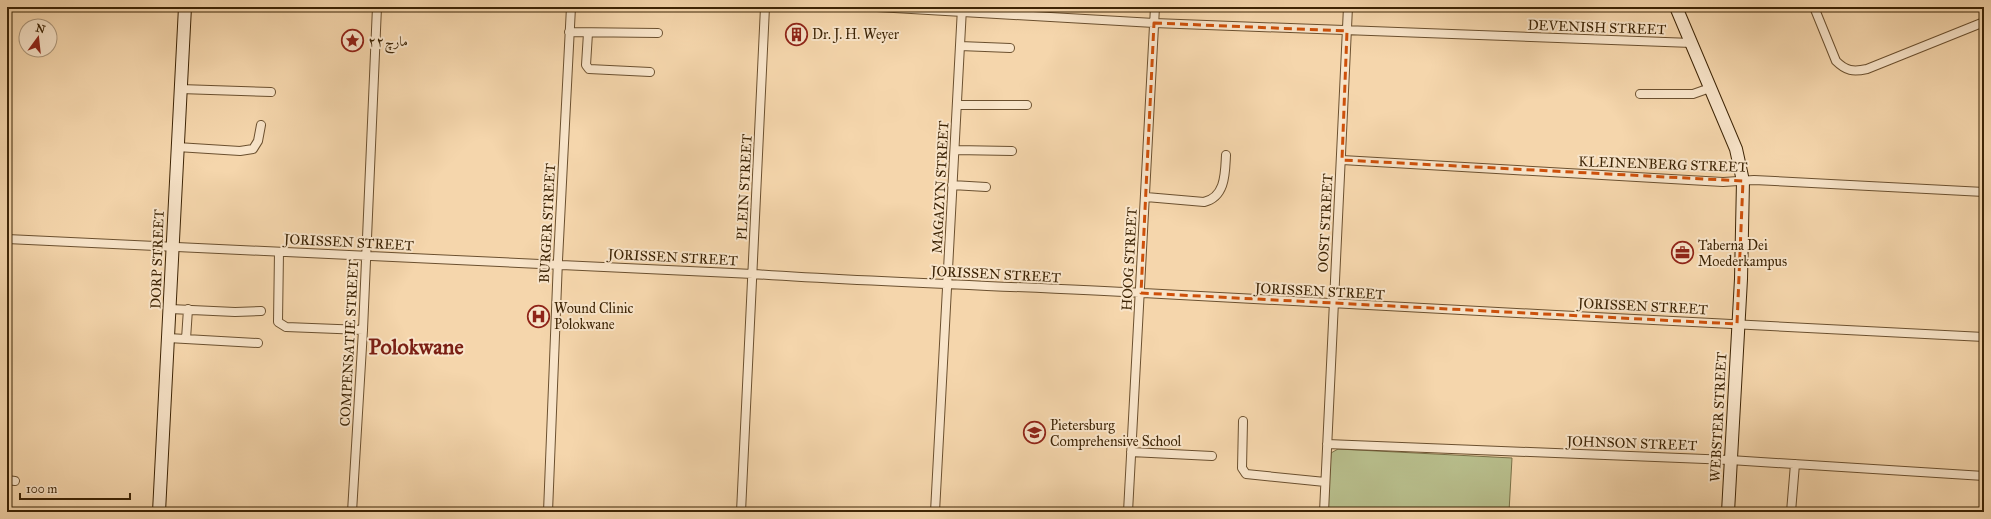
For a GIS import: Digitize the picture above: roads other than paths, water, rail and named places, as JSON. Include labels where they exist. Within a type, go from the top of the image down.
[{"type":"street","name":"DORP STREET","points":[[159,512],[185,7]]},
{"type":"street","name":"COMPENSATIE STREET","points":[[352,512],[363,330],[377,7]]},
{"type":"street","name":"BURGER STREET","points":[[548,512],[558,265],[571,7]]},
{"type":"street","name":"PLEIN STREET","points":[[741,512],[765,7]]},
{"type":"street","name":"DEVENISH STREET","points":[[877,7],[962,9],[1154,23],[1692,43]]},
{"type":"street","name":"HOOG STREET","points":[[1128,512],[1141,293],[1155,7]]},
{"type":"street","name":"OOST STREET","points":[[1324,512],[1342,160],[1348,7]]},
{"type":"street","name":"WEBSTER STREET","points":[[1676,7],[1736,149],[1743,181],[1741,278],[1737,324],[1728,512]]},
{"type":"street","points":[[1814,7],[1836,61],[1842,67],[1850,71],[1867,69],[1984,22]]},
{"type":"street","name":"MAGAZYN STREET","points":[[935,512],[962,9]]},
{"type":"street","points":[[569,32],[658,33]]},
{"type":"street","points":[[588,32],[587,68],[599,71],[650,72]]},
{"type":"street","points":[[960,46],[1010,48]]},
{"type":"street","points":[[1640,94],[1693,94],[1710,88]]},
{"type":"street","points":[[180,89],[271,92]]},
{"type":"street","points":[[958,105],[1027,104]]},
{"type":"street","points":[[177,147],[240,151],[253,149],[258,141],[260,125]]},
{"type":"street","points":[[955,150],[1012,151]]},
{"type":"street","points":[[1146,196],[1204,202],[1209,201],[1224,185],[1226,155]]},
{"type":"street","name":"KLEINENBERG STREET","points":[[1342,160],[1723,182],[1743,181],[1851,184],[1984,192]]},
{"type":"street","points":[[952,185],[986,187]]},
{"type":"street","name":"JORISSEN STREET","points":[[7,239],[753,274],[947,285],[1141,293],[1334,305],[1984,337]]},
{"type":"street","points":[[279,252],[278,322],[286,326],[363,330]]},
{"type":"street","points":[[170,309],[217,312],[261,311]]},
{"type":"street","points":[[186,339],[188,309]]},
{"type":"street","points":[[168,338],[258,343]]},
{"type":"street","points":[[1243,420],[1242,468],[1246,474],[1325,482]]},
{"type":"street","name":"JOHNSON STREET","points":[[1327,444],[1730,460],[1984,476]]},
{"type":"street","points":[[1132,452],[1212,456]]},
{"type":"street","points":[[1791,512],[1795,464]]},
{"type":"place","name":"Dr. J. H. Weyer","points":[[796,34]]},
{"type":"place","name":"۲۲مارچ","points":[[352,41]]},
{"type":"place","name":"Taberna Dei Moederkampus","points":[[1683,253]]},
{"type":"place","name":"Wound Clinic Polokwane","points":[[538,316]]},
{"type":"place","name":"Pietersburg Comprehensive School","points":[[1035,433]]},
{"type":"district","name":"Polokwane","points":[[416,346]]}]
